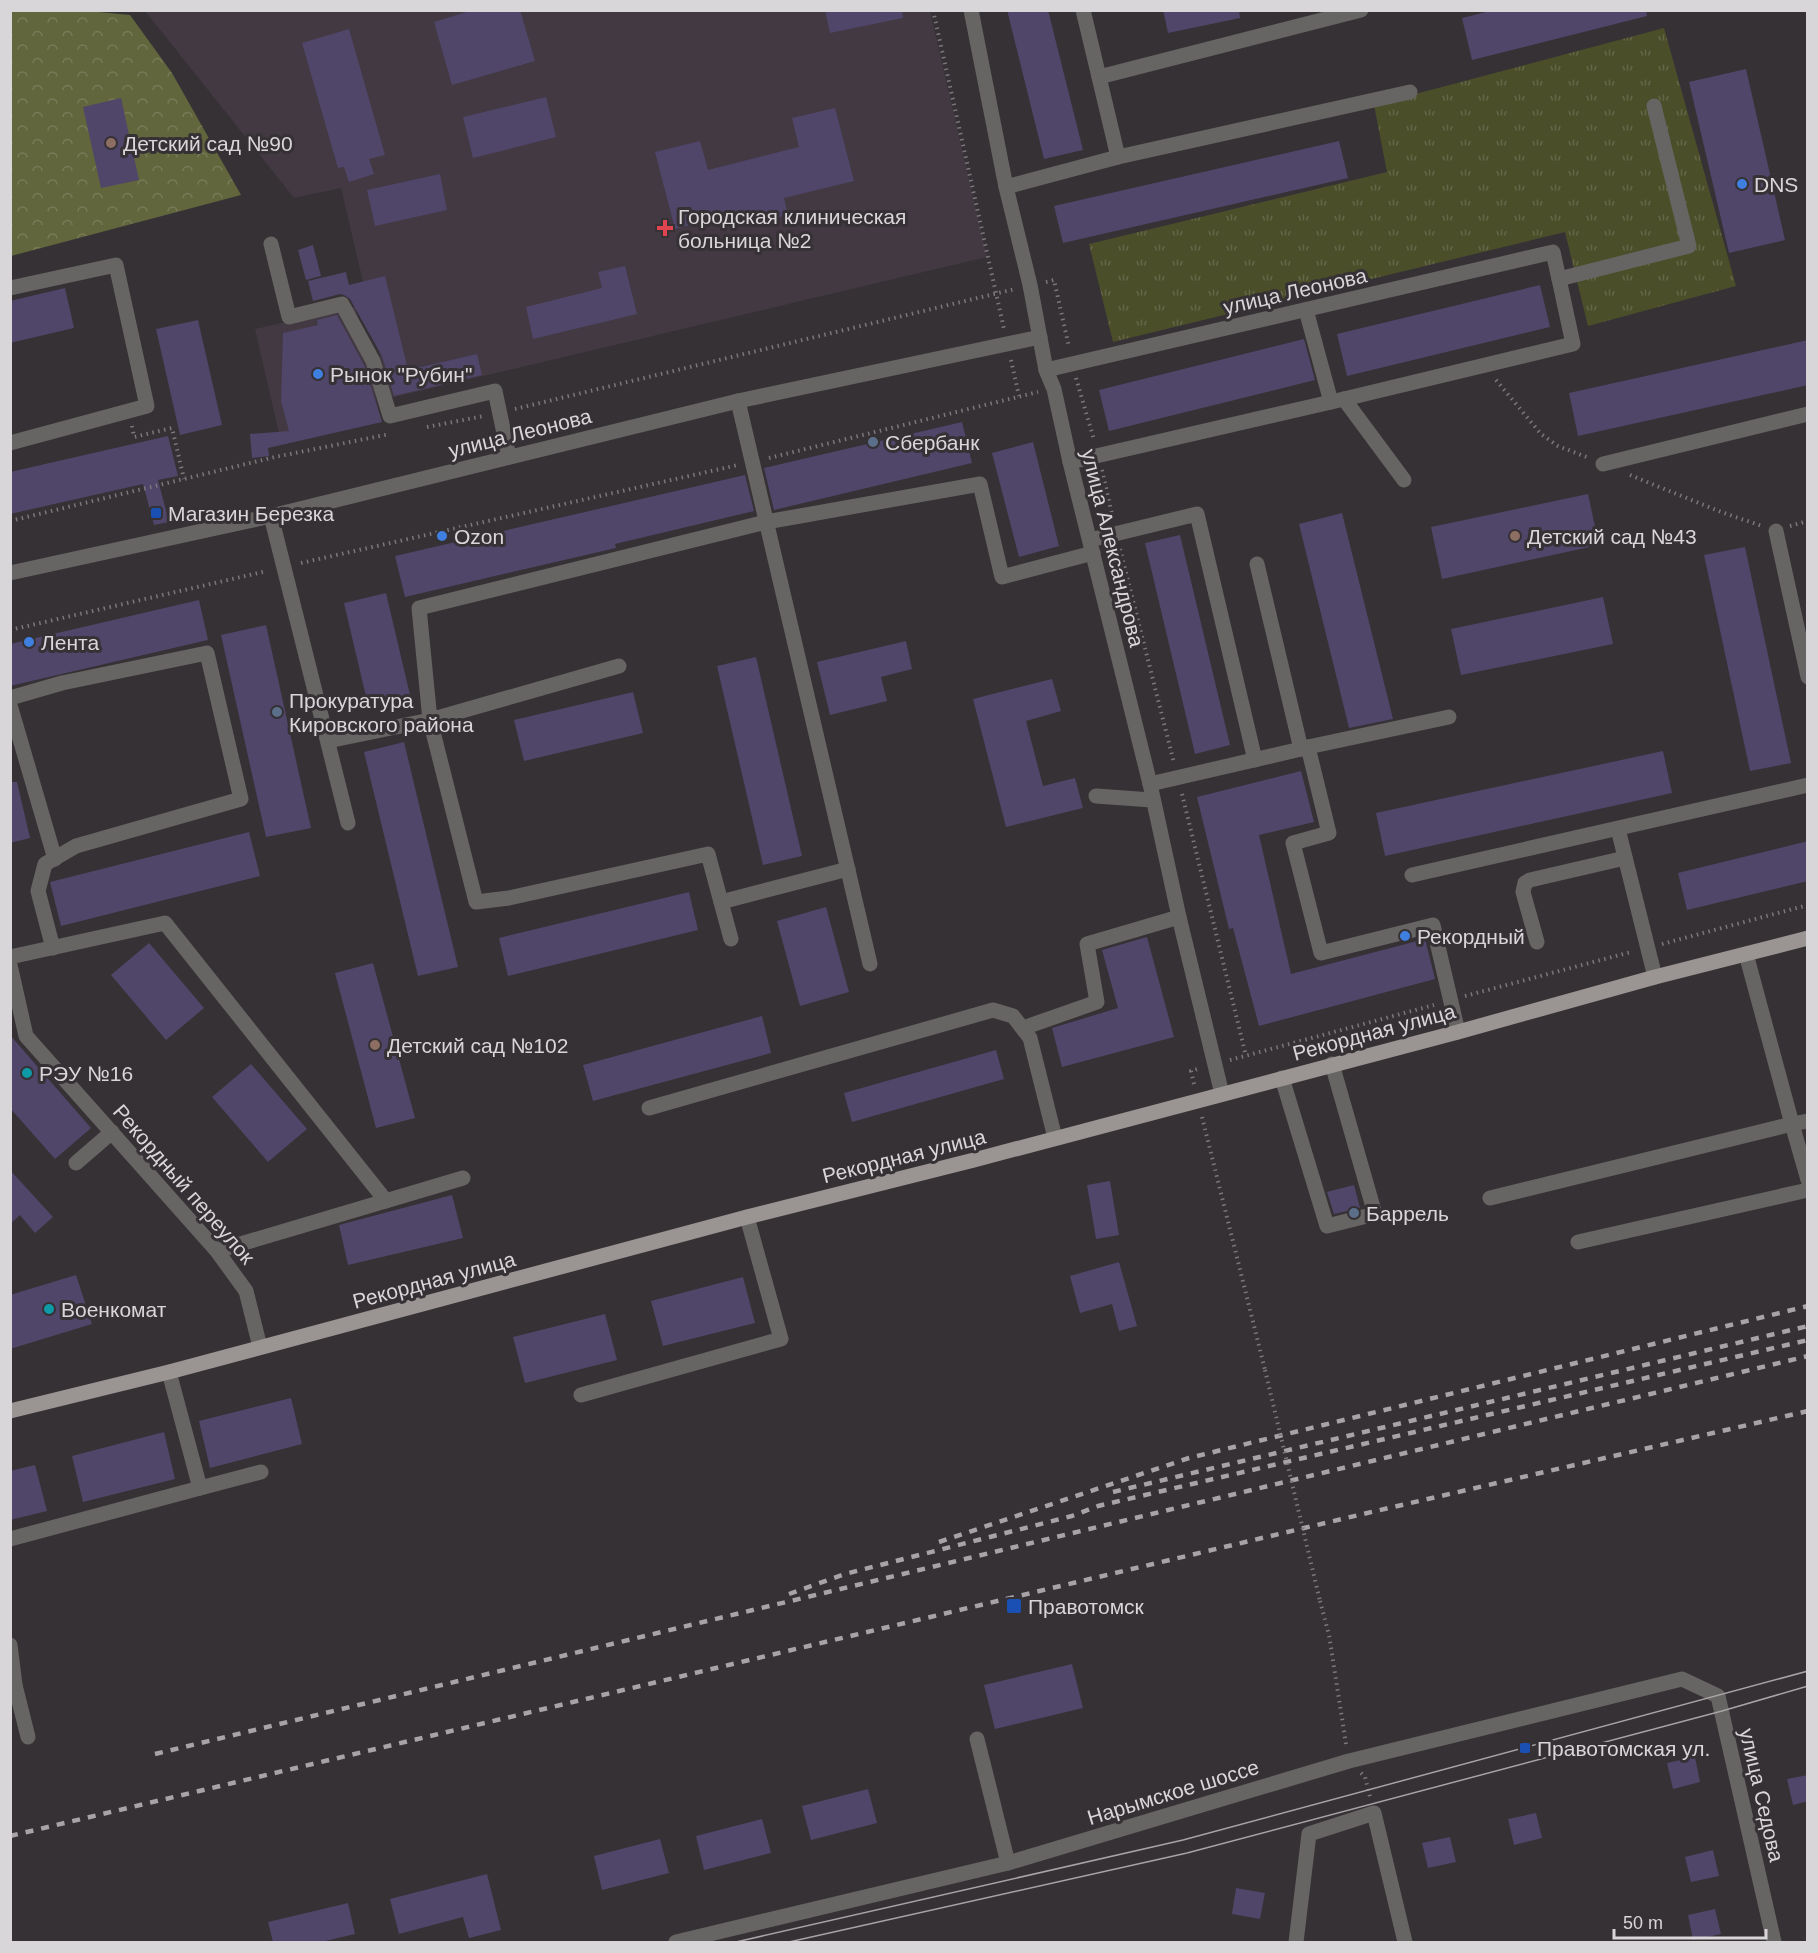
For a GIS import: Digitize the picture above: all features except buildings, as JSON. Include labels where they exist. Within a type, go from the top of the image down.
[{"type":"main road","name":"Рекордная улица","points":[[10,1412],[169,1372],[747,1217],[1055,1138],[1808,938]]},
{"type":"street","name":"улица Александрова","points":[[971,10],[1006,187],[1046,370],[1054,389],[1222,1094]]},
{"type":"street","points":[[1083,10],[1118,157]]},
{"type":"street","points":[[1099,77],[1361,10]]},
{"type":"street","points":[[1006,187],[1118,157],[1410,92]]},
{"type":"street","points":[[1070,462],[1573,344],[1559,279],[1689,246],[1654,106]]},
{"type":"street","points":[[271,244],[289,317],[342,304],[373,361],[390,416],[495,391],[508,457]]},
{"type":"street","name":"улица Леонова","points":[[1046,370],[1553,252],[1559,279]]},
{"type":"street","points":[[10,288],[116,265],[147,406],[10,443]]},
{"type":"street","points":[[1306,310],[1337,401],[1404,480]]},
{"type":"street","name":"улица Леонова","points":[[10,573],[271,516],[738,400],[1040,337]]},
{"type":"street","points":[[738,400],[870,964]]},
{"type":"street","points":[[1603,464],[1808,414]]},
{"type":"street","points":[[731,939],[708,854],[476,902],[430,720],[419,608],[766,522],[980,484],[1002,577],[1091,547],[1116,534],[1197,514],[1255,760]]},
{"type":"street","points":[[271,516],[348,823]]},
{"type":"street","points":[[1776,531],[1808,677]]},
{"type":"street","points":[[1257,564],[1304,748],[1329,833],[1293,843],[1321,953],[1432,925],[1458,1032]]},
{"type":"street","points":[[10,698],[62,683],[207,653],[241,799],[76,846],[45,864],[38,891],[53,948]]},
{"type":"street","points":[[328,741],[430,720],[619,666]]},
{"type":"street","points":[[10,705],[54,859]]},
{"type":"street","points":[[1096,796],[1151,792],[1178,778],[1449,717]]},
{"type":"street","points":[[1412,875],[1808,785]]},
{"type":"street","points":[[1618,829],[1655,977]]},
{"type":"street","points":[[1537,942],[1523,892],[1525,884],[1530,880],[1625,858]]},
{"type":"street","points":[[721,902],[848,869]]},
{"type":"street","points":[[1023,1028],[1097,1002],[1087,944],[1179,917]]},
{"type":"street","points":[[10,957],[165,923],[386,1201]]},
{"type":"street","points":[[1746,954],[1808,1180]]},
{"type":"street","name":"Рекордный переулок","points":[[10,965],[26,1036],[217,1251],[246,1290],[260,1347]]},
{"type":"street","points":[[649,1108],[993,1010],[1013,1016],[1030,1038],[1055,1138]]},
{"type":"street","points":[[1282,1078],[1328,1226],[1375,1214],[1332,1064]]},
{"type":"street","points":[[1490,1198],[1808,1121]]},
{"type":"street","points":[[76,1163],[112,1132]]},
{"type":"street","points":[[217,1251],[462,1178]]},
{"type":"street","points":[[1578,1242],[1808,1190]]},
{"type":"street","points":[[581,1395],[781,1339],[747,1217]]},
{"type":"street","points":[[169,1372],[200,1488]]},
{"type":"street","points":[[10,1539],[261,1472]]},
{"type":"street","points":[[10,1645],[13,1686],[28,1737]]},
{"type":"street","name":"Нарымское шоссе","points":[[676,1942],[1008,1863],[1349,1761],[1682,1679]]},
{"type":"street","name":"улица Седова","points":[[1682,1679],[1718,1696],[1773,1942]]},
{"type":"street","points":[[976,1739],[1008,1863]]},
{"type":"street","points":[[1296,1942],[1309,1834],[1374,1813],[1405,1942]]},
{"type":"path","points":[[933,10],[1019,396]]},
{"type":"path","points":[[1054,280],[1246,1056]]},
{"type":"path","points":[[10,630],[752,462],[1078,383]]},
{"type":"path","points":[[128,411],[134,437],[172,428],[184,479]]},
{"type":"path","points":[[1254,1323],[1329,1635],[1349,1761],[1365,1777],[1374,1813]]},
{"type":"shaded area","name":"Городская клиническая больница №2","points":[[145,11],[930,11],[987,257],[390,398],[341,188],[294,198]]},
{"type":"shaded area","name":"Рынок \"Рубин\"","points":[[355,306],[381,420],[281,442],[255,329]]},
{"type":"green space","points":[[78,10],[130,15],[172,73],[241,195],[11,256],[11,11]]},
{"type":"green space","points":[[1664,28],[1736,286],[1588,326],[1565,232],[1113,342],[1089,244],[1387,172],[1374,105]]},
{"type":"tram line","points":[[736,1942],[1183,1840],[1808,1671]]},
{"type":"tram line","points":[[789,1942],[1187,1853],[1722,1711],[1808,1686]]},
{"type":"railway","points":[[939,1542],[1189,1458],[1808,1306]]},
{"type":"railway","points":[[1113,1492],[1808,1326]]},
{"type":"railway","points":[[789,1594],[845,1574],[1072,1516],[1098,1506],[1808,1340]]},
{"type":"railway","points":[[155,1754],[1808,1356]]},
{"type":"railway","points":[[10,1836],[1363,1514],[1808,1411]]},
{"type":"place","name":"Детский сад №90","points":[[111,143]]},
{"type":"place","name":"DNS","points":[[1742,184]]},
{"type":"place","name":"Городская клиническая больница №2","points":[[665,228]]},
{"type":"place","name":"Рынок \"Рубин\"","points":[[318,374]]},
{"type":"place","name":"Сбербанк","points":[[873,442]]},
{"type":"place","name":"Магазин Березка","points":[[156,513]]},
{"type":"place","name":"Ozon","points":[[442,536]]},
{"type":"place","name":"Детский сад №43","points":[[1515,536]]},
{"type":"place","name":"Лента","points":[[29,642]]},
{"type":"place","name":"Прокуратура Кировского района","points":[[277,712]]},
{"type":"place","name":"Рекордный","points":[[1405,936]]},
{"type":"place","name":"Детский сад №102","points":[[375,1045]]},
{"type":"place","name":"РЭУ №16","points":[[27,1073]]},
{"type":"place","name":"Баррель","points":[[1354,1213]]},
{"type":"place","name":"Военкомат","points":[[49,1309]]},
{"type":"place","name":"Правотомск","points":[[1014,1606]]},
{"type":"place","name":"Правотомская ул.","points":[[1525,1748]]}]
